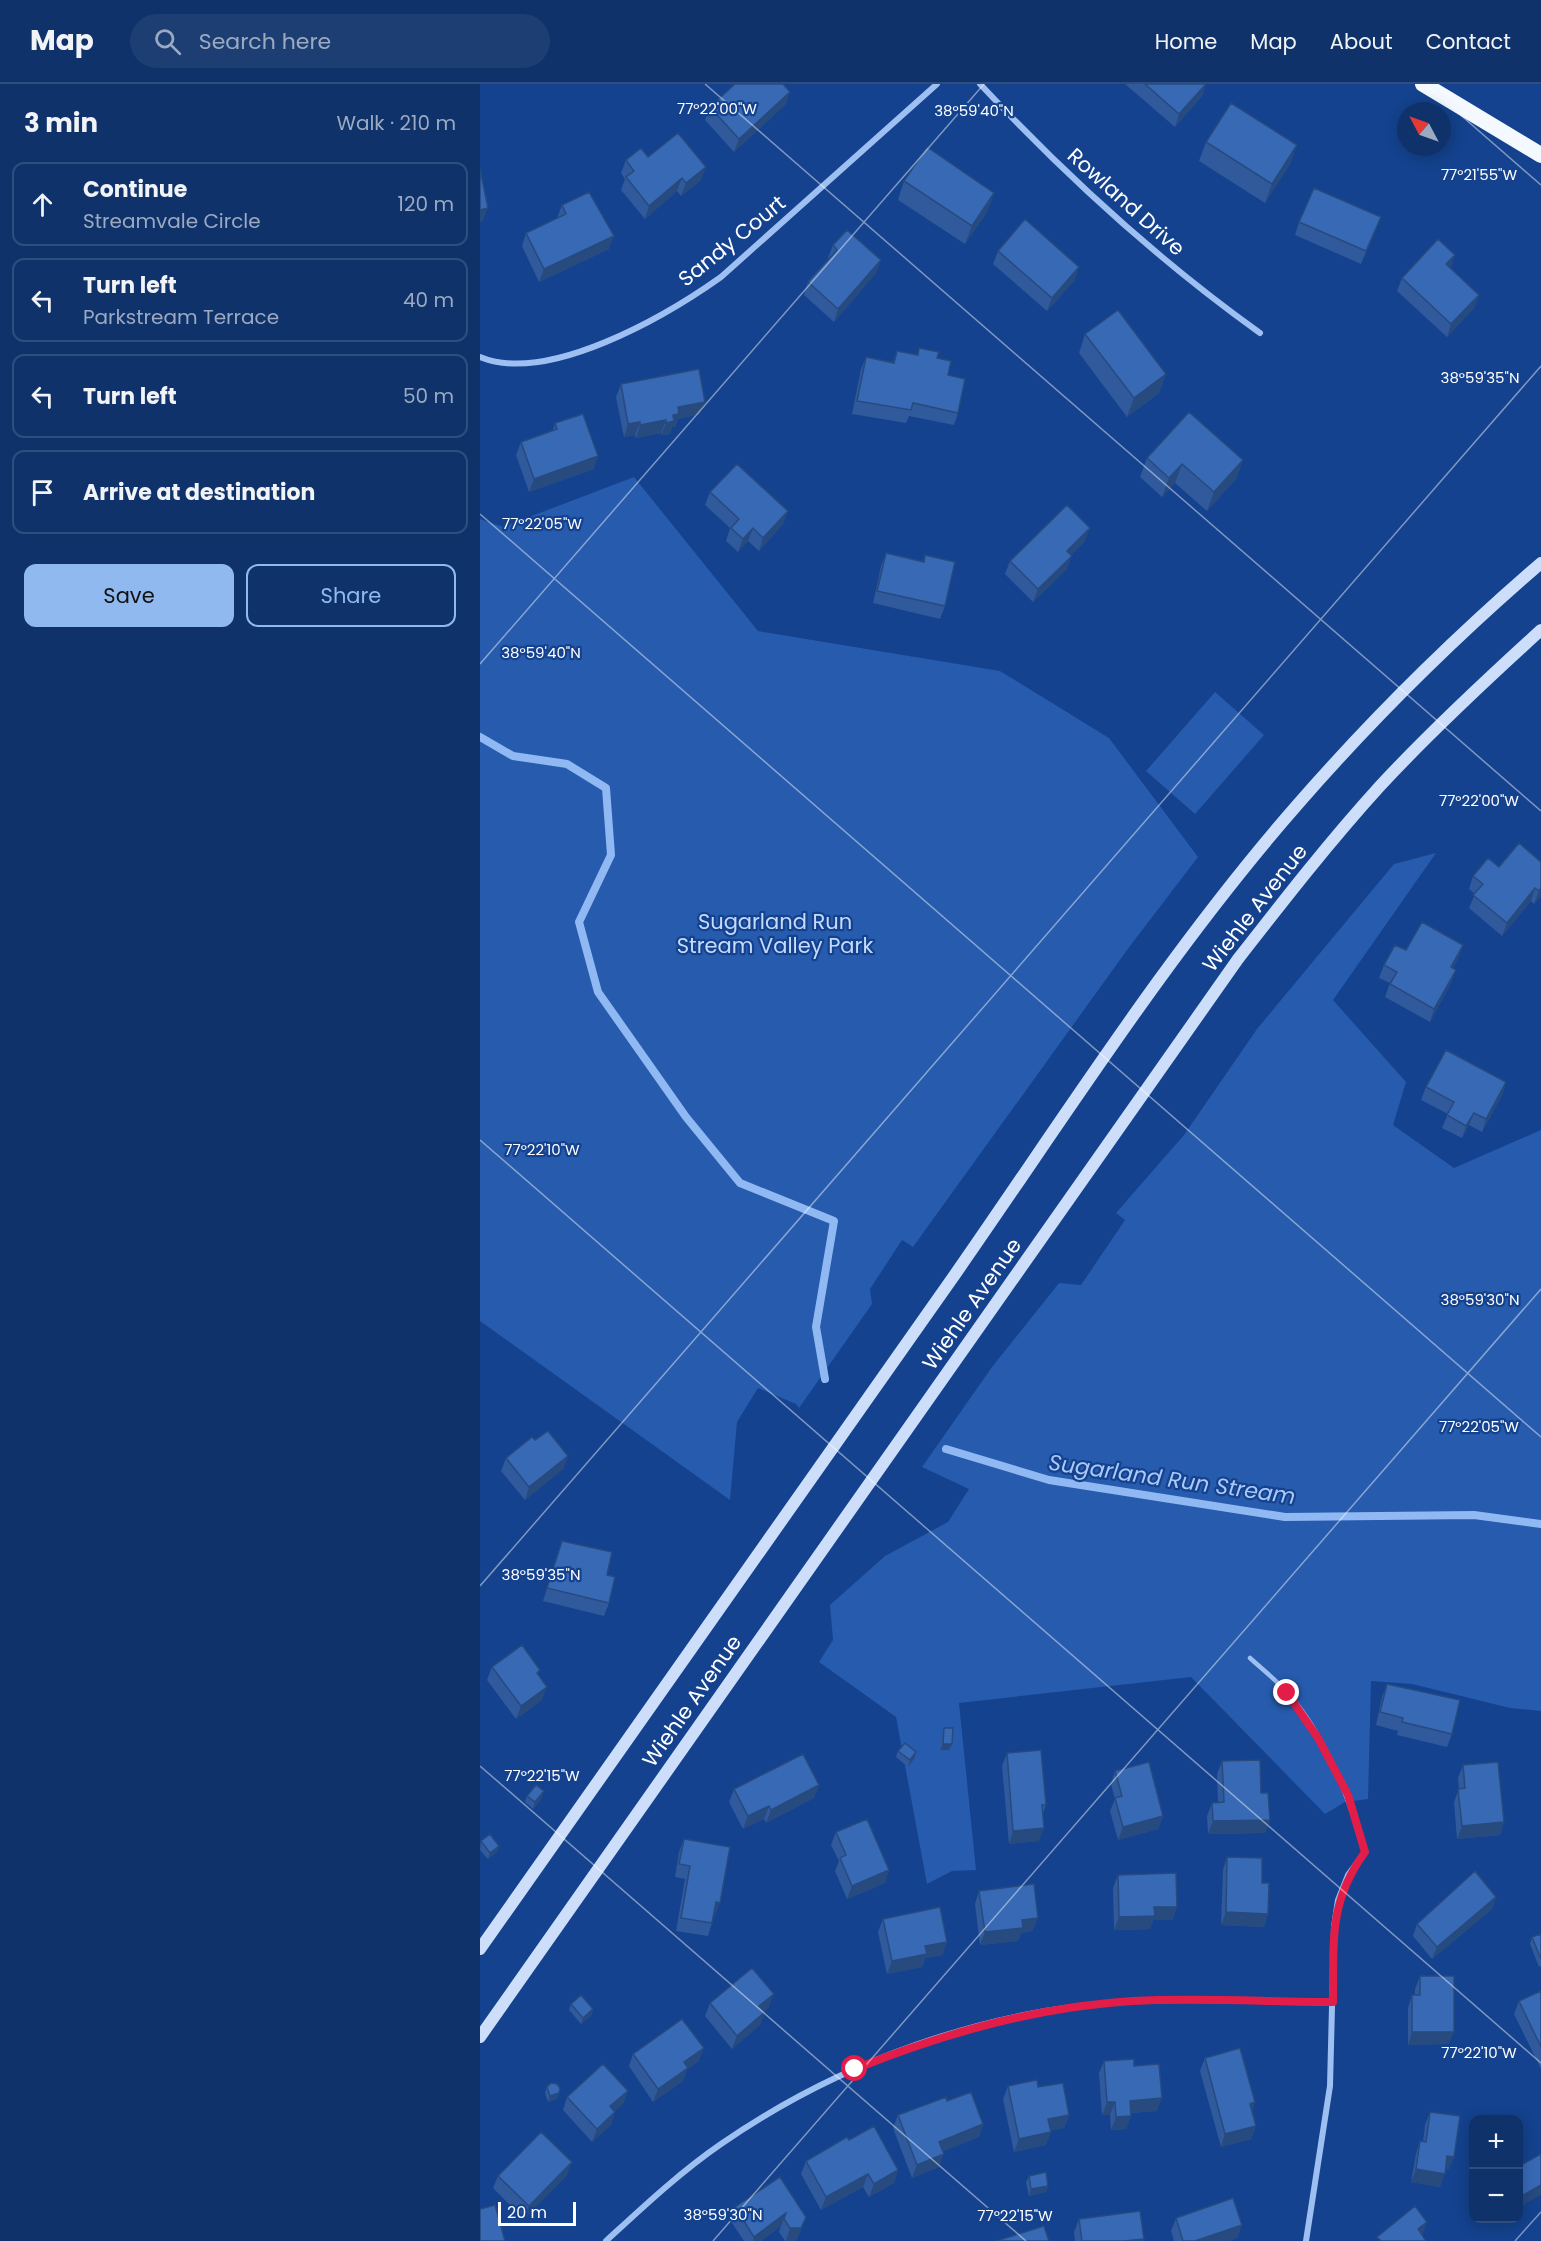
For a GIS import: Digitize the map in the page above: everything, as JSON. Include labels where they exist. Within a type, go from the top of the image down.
[{"type":"highway","points":[[1423,84],[1541,155]]},
{"type":"main road","name":"Wiehle Avenue","points":[[480,1949],[1149,996],[1225,893],[1296,806],[1431,663],[1541,563]]},
{"type":"main road","name":"Wiehle Avenue","points":[[480,2037],[1018,1274],[1197,1015],[1316,860],[1381,786],[1434,731],[1541,630]]},
{"type":"street","name":"Sandy Court","points":[[480,357],[515,364],[539,362],[592,347],[641,326],[692,297],[721,278],[937,84]]},
{"type":"street","name":"Rowland Drive","points":[[980,84],[1032,140],[1110,213],[1204,293],[1260,333]]},
{"type":"street","points":[[1306,2241],[1328,2103],[1334,1927],[1338,1900],[1348,1875],[1365,1852]]},
{"type":"street","points":[[606,2241],[661,2190],[721,2144],[784,2105],[855,2069],[906,2048],[973,2027],[1083,2006],[1134,2001],[1333,2002]]},
{"type":"lane","points":[[1250,1658],[1287,1693],[1318,1738],[1348,1795],[1365,1852]]},
{"type":"green space","name":"Sugarland Run Stream Valley Park","points":[[634,477],[758,631],[1000,671],[1109,738],[1198,857],[1130,946],[913,1247],[902,1240],[870,1289],[872,1304],[799,1408],[796,1404],[758,1388],[737,1422],[730,1500],[480,1321],[480,519],[503,527]]},
{"type":"green space","points":[[1215,692],[1264,735],[1195,814],[1146,771]]},
{"type":"green space","points":[[1436,853],[1333,1000],[1406,1082],[1393,1125],[1454,1168],[1541,1130],[1541,1711],[1510,1708],[1412,1684],[1371,1681],[1368,1799],[1345,1802],[1325,1814],[1191,1677],[959,1703],[976,1870],[952,1871],[927,1884],[896,1717],[819,1662],[833,1640],[830,1605],[885,1556],[948,1522],[969,1489],[922,1467],[992,1367],[1059,1283],[1081,1285],[1125,1220],[1116,1213],[1184,1135],[1257,1029],[1394,864]]},
{"type":"building","points":[[735,84],[783,84],[790,92],[739,139],[710,107]]},
{"type":"building","points":[[1145,84],[1206,84],[1179,114]]},
{"type":"building","points":[[1231,103],[1297,145],[1272,184],[1206,142]]},
{"type":"building","points":[[678,133],[706,167],[686,183],[682,178],[649,206],[626,177],[634,171],[626,160],[641,148],[648,157]]},
{"type":"building","points":[[927,147],[994,193],[972,226],[904,181]]},
{"type":"building","points":[[480,169],[488,208],[480,210]]},
{"type":"building","points":[[1314,188],[1381,217],[1366,251],[1299,222]]},
{"type":"building","points":[[589,192],[614,236],[544,269],[526,233],[566,214],[562,205]]},
{"type":"building","points":[[1025,219],[1079,267],[1052,298],[998,251]]},
{"type":"building","points":[[847,230],[881,260],[838,309],[808,282],[837,250],[833,245]]},
{"type":"building","points":[[1438,239],[1455,255],[1446,264],[1479,295],[1451,324],[1402,278]]},
{"type":"building","points":[[1118,310],[1166,374],[1134,398],[1085,334]]},
{"type":"building","points":[[919,348],[939,352],[937,358],[951,361],[948,375],[965,379],[958,413],[913,403],[911,410],[857,401],[866,357],[894,363],[897,351],[918,355]]},
{"type":"building","points":[[699,369],[705,402],[678,407],[679,414],[673,415],[674,421],[628,424],[621,384]]},
{"type":"building","points":[[1189,412],[1243,460],[1214,492],[1182,464],[1169,478],[1147,458]]},
{"type":"building","points":[[583,414],[598,456],[534,479],[521,442],[557,429],[555,423]]},
{"type":"building","points":[[737,464],[788,511],[763,538],[753,528],[743,539],[731,528],[739,519],[710,492]]},
{"type":"building","points":[[1067,505],[1090,528],[1067,551],[1072,556],[1038,589],[1010,561]]},
{"type":"building","points":[[886,553],[924,562],[925,555],[955,562],[945,606],[877,591]]},
{"type":"building","points":[[1519,843],[1541,862],[1541,888],[1539,891],[1535,888],[1507,923],[1473,895],[1483,884],[1473,876],[1488,858],[1499,867]]},
{"type":"building","points":[[1422,922],[1463,945],[1451,967],[1456,970],[1434,1009],[1390,984],[1397,972],[1384,965],[1395,945],[1406,950]]},
{"type":"building","points":[[1446,1050],[1506,1082],[1486,1119],[1474,1113],[1466,1126],[1447,1115],[1454,1102],[1426,1087]]},
{"type":"building","points":[[548,1431],[568,1456],[529,1487],[506,1458],[532,1437],[535,1440]]},
{"type":"building","points":[[562,1541],[612,1552],[607,1575],[615,1577],[609,1603],[547,1588]]},
{"type":"building","points":[[522,1645],[540,1670],[537,1673],[547,1687],[521,1706],[492,1667]]},
{"type":"building","points":[[1387,1684],[1460,1700],[1452,1734],[1402,1722],[1403,1718],[1380,1712]]},
{"type":"building","points":[[944,1728],[953,1728],[952,1744],[943,1744]]},
{"type":"building","points":[[905,1743],[916,1752],[910,1760],[898,1751]]},
{"type":"building","points":[[1041,1750],[1046,1805],[1042,1805],[1044,1828],[1013,1831],[1007,1753]]},
{"type":"building","points":[[803,1754],[819,1785],[771,1810],[769,1806],[748,1816],[734,1789]]},
{"type":"building","points":[[1260,1760],[1261,1793],[1268,1793],[1270,1820],[1213,1821],[1212,1803],[1224,1802],[1222,1761]]},
{"type":"building","points":[[1149,1762],[1163,1816],[1123,1827],[1115,1798],[1122,1796],[1115,1771]]},
{"type":"building","points":[[1498,1762],[1504,1822],[1462,1826],[1458,1789],[1465,1788],[1463,1765]]},
{"type":"building","points":[[536,1785],[544,1791],[535,1802],[527,1796]]},
{"type":"building","points":[[867,1819],[889,1870],[852,1886],[840,1858],[846,1855],[836,1832]]},
{"type":"building","points":[[490,1834],[499,1846],[490,1853],[481,1841]]},
{"type":"building","points":[[684,1839],[730,1847],[720,1903],[716,1902],[712,1923],[681,1918],[690,1866],[679,1864]]},
{"type":"building","points":[[1227,1857],[1262,1858],[1262,1883],[1269,1883],[1268,1914],[1226,1912]]},
{"type":"building","points":[[1475,1871],[1496,1897],[1437,1947],[1417,1924]]},
{"type":"building","points":[[1176,1873],[1177,1907],[1154,1907],[1155,1916],[1119,1917],[1118,1875]]},
{"type":"building","points":[[1034,1884],[1038,1918],[1022,1920],[1023,1928],[985,1932],[979,1891]]},
{"type":"building","points":[[940,1907],[947,1942],[925,1946],[927,1954],[892,1961],[883,1919]]},
{"type":"building","points":[[1541,1934],[1541,1959],[1532,1937]]},
{"type":"building","points":[[752,1968],[774,1994],[759,2006],[765,2012],[737,2036],[710,2003]]},
{"type":"building","points":[[1420,1976],[1454,1976],[1454,2032],[1412,2032],[1412,1995],[1420,1995]]},
{"type":"building","points":[[1541,1991],[1541,2047],[1519,2001]]},
{"type":"building","points":[[581,1995],[593,2009],[583,2018],[571,2004]]},
{"type":"building","points":[[682,2019],[704,2048],[684,2062],[688,2068],[658,2089],[633,2054]]},
{"type":"building","points":[[1240,2048],[1255,2102],[1250,2104],[1256,2126],[1225,2134],[1205,2058]]},
{"type":"building","points":[[1134,2059],[1134,2066],[1159,2064],[1162,2098],[1130,2101],[1131,2116],[1116,2117],[1115,2102],[1107,2102],[1104,2061]]},
{"type":"building","points":[[603,2064],[628,2091],[610,2106],[615,2112],[597,2129],[567,2097]]},
{"type":"building","points":[[1037,2080],[1038,2087],[1063,2083],[1069,2115],[1048,2119],[1051,2132],[1019,2139],[1008,2086]]},
{"type":"building","points":[[551,2083],[557,2084],[560,2088],[559,2093],[550,2096],[547,2087]]},
{"type":"building","points":[[971,2092],[983,2124],[939,2142],[944,2154],[917,2165],[898,2115],[946,2097],[947,2101]]},
{"type":"building","points":[[1430,2112],[1460,2116],[1454,2157],[1447,2156],[1445,2174],[1416,2169],[1420,2141],[1426,2142]]},
{"type":"building","points":[[874,2126],[898,2170],[874,2184],[868,2174],[826,2197],[806,2161],[847,2137],[849,2140]]},
{"type":"building","points":[[541,2132],[572,2162],[529,2206],[498,2176]]},
{"type":"building","points":[[1541,2154],[1541,2185],[1523,2195],[1523,2169],[1523,2164]]},
{"type":"building","points":[[1046,2172],[1048,2186],[1031,2189],[1029,2176]]},
{"type":"building","points":[[780,2177],[806,2217],[801,2228],[790,2228],[784,2219],[786,2213],[754,2237],[735,2207]]},
{"type":"building","points":[[1233,2198],[1242,2225],[1195,2241],[1183,2241],[1176,2218]]},
{"type":"building","points":[[495,2205],[505,2241],[480,2241],[480,2209]]},
{"type":"building","points":[[1415,2206],[1427,2222],[1418,2229],[1426,2241],[1381,2241],[1377,2237]]},
{"type":"building","points":[[1140,2211],[1144,2239],[1082,2241],[1079,2219]]},
{"type":"building","points":[[1044,2226],[1049,2241],[996,2241]]},
{"type":"waterway","name":"Sugarland Run Stream","points":[[480,737],[513,756],[567,764],[606,788],[611,855],[579,922],[598,992],[686,1117],[740,1183],[834,1221],[816,1327],[825,1379]]},
{"type":"waterway","name":"Sugarland Run Stream","points":[[946,1449],[1049,1480],[1285,1517],[1474,1515],[1541,1524]]},
{"type":"route","points":[[855,2069],[906,2048],[973,2027],[1083,2006],[1134,2001],[1333,2002],[1334,1927],[1338,1900],[1348,1875],[1365,1852],[1348,1795],[1318,1738],[1287,1693]]}]
